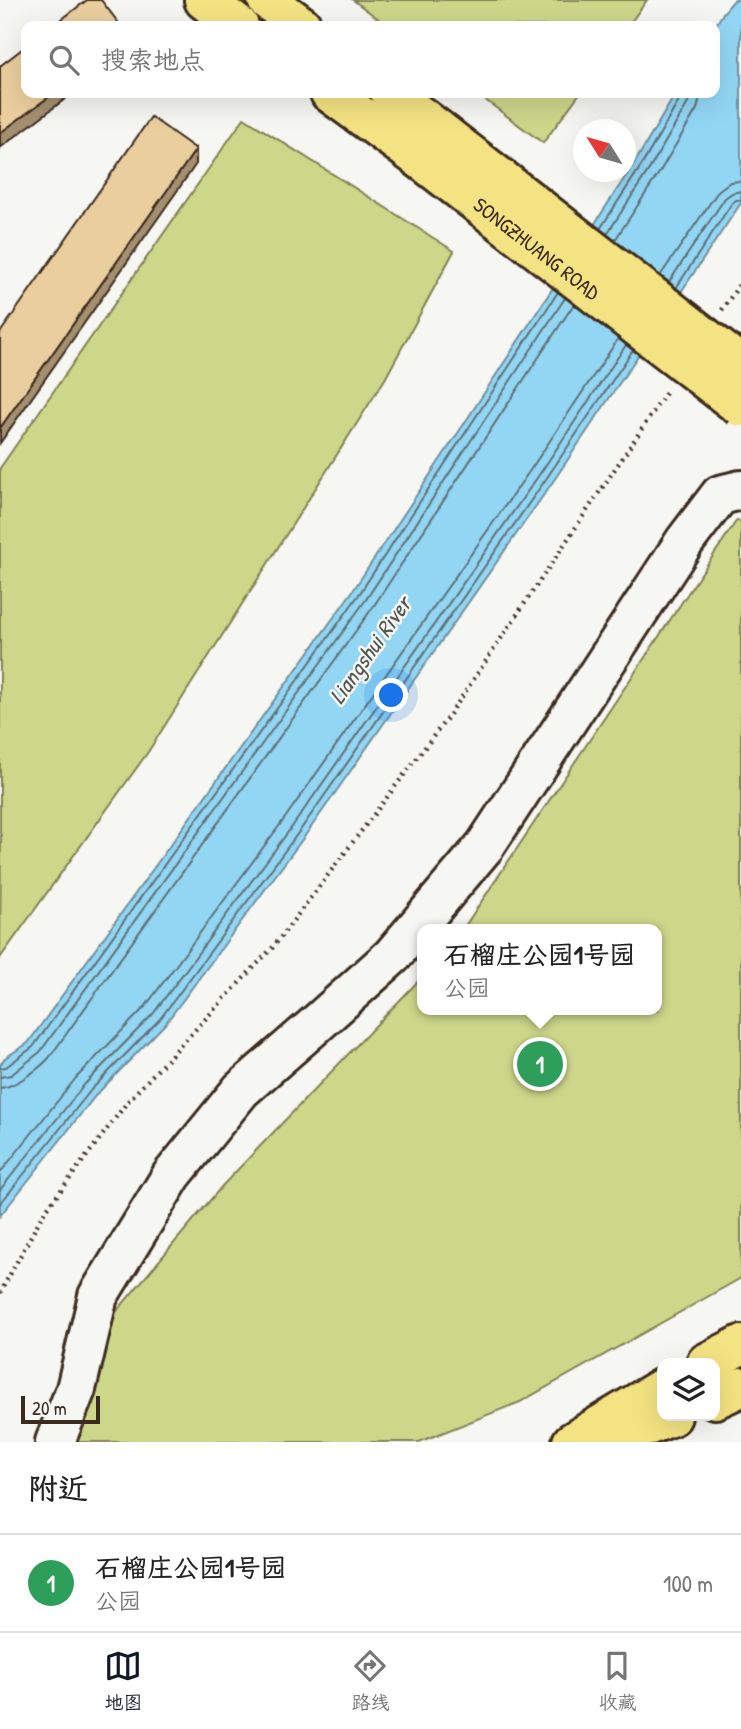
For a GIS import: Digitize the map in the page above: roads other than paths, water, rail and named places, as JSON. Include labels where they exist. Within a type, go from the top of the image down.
[{"type":"main road","points":[[204,0],[232,21]]},
{"type":"main road","points":[[267,0],[295,21]]},
{"type":"main road","name":"SONGZHUANG ROAD","points":[[340,98],[430,145],[741,365]]},
{"type":"main road","name":"SONGZHUANG ROAD","points":[[394,98],[430,145],[741,407]]},
{"type":"main road","points":[[716,1358],[741,1345]]},
{"type":"main road","points":[[720,1397],[741,1387]]},
{"type":"main road","points":[[572,1442],[657,1391]]},
{"type":"main road","points":[[607,1442],[660,1421]]},
{"type":"street","points":[[419,924],[485,846],[685,541],[720,495],[741,490]]},
{"type":"street","points":[[55,1442],[76,1389],[98,1296],[172,1175],[241,1090],[392,956],[417,926]]},
{"type":"water","name":"Liangshui River","points":[[734,0],[741,0],[741,203],[552,483],[307,833],[165,1024],[96,1095],[0,1216],[0,1065],[5,1058],[28,1043],[352,592],[622,182],[636,182],[636,161],[673,98],[720,98],[718,21]]},
{"type":"place","name":"石榴庄公园1号园","points":[[540,1064]]}]
